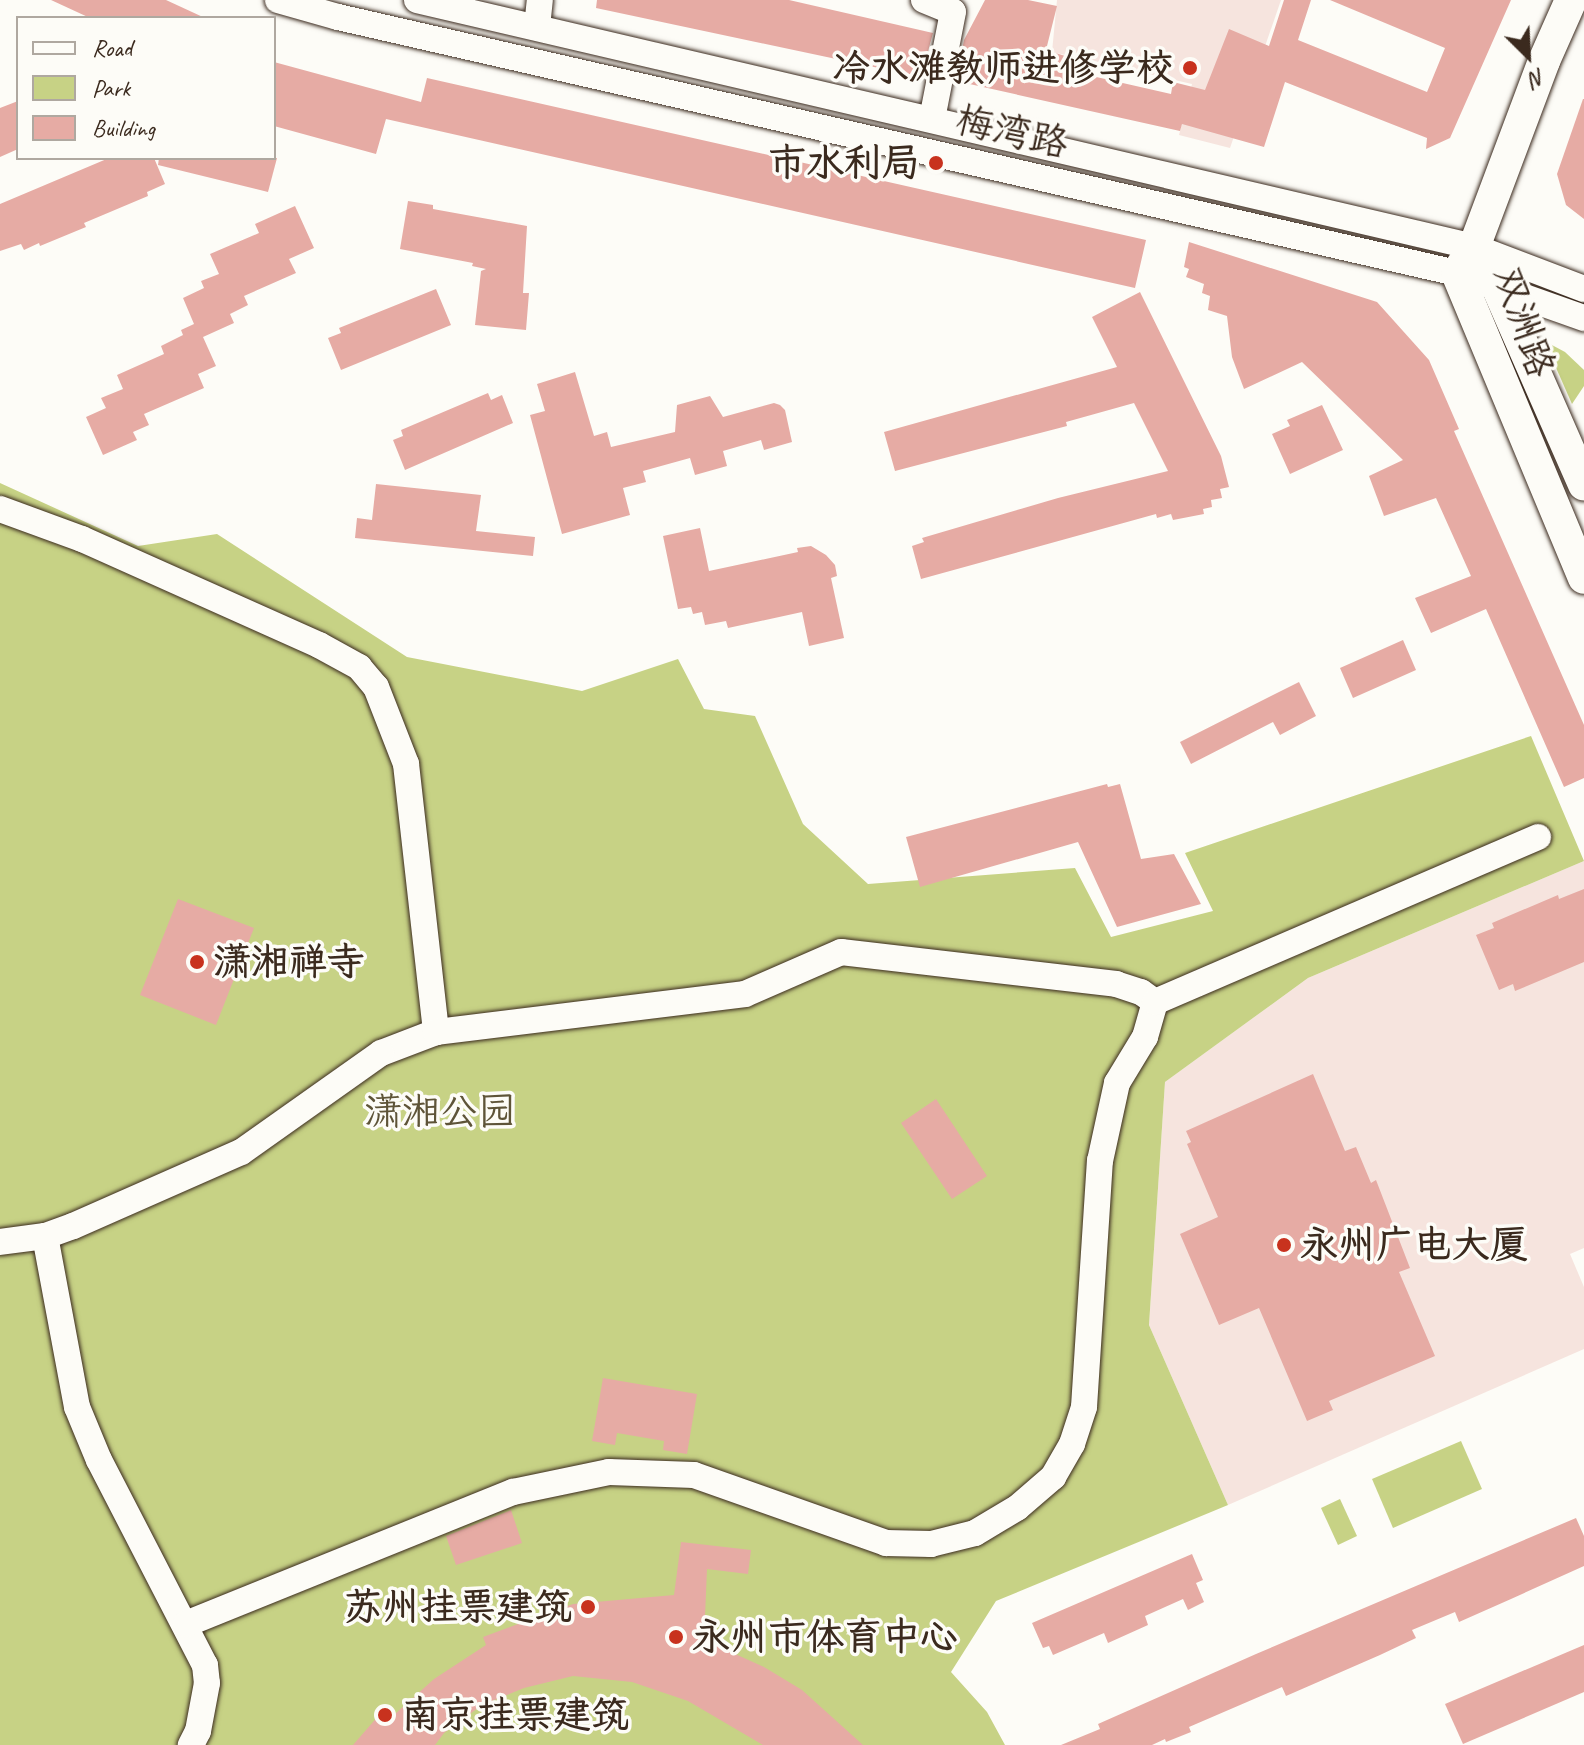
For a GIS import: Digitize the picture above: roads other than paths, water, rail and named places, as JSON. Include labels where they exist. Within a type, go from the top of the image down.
[{"type":"main road","points":[[1466,260],[1571,0]]},
{"type":"main road","name":"双洲路","points":[[1466,260],[1496,284],[1582,480]]},
{"type":"main road","name":"双洲路","points":[[1466,260],[1584,578]]},
{"type":"main road","points":[[1582,480],[1578,449],[1584,420]]},
{"type":"street","name":"梅湾路","points":[[278,0],[338,17],[1466,260]]},
{"type":"street","name":"梅湾路","points":[[417,0],[932,119],[1584,289]]},
{"type":"street","points":[[537,27],[540,0]]},
{"type":"street","points":[[924,0],[953,12],[932,119]]},
{"type":"street","points":[[1496,284],[1584,318]]},
{"type":"street","points":[[0,509],[82,539],[319,645],[359,667],[376,687],[406,764],[436,1032]]},
{"type":"street","points":[[1155,1002],[1538,837]]},
{"type":"street","points":[[0,1242],[45,1236],[241,1152],[381,1053],[436,1032],[745,994],[841,952],[1116,984],[1141,992],[1155,1002]]},
{"type":"street","points":[[186,1624],[513,1492],[609,1472],[694,1475],[886,1543],[931,1544],[975,1533],[1017,1508],[1053,1477],[1072,1444],[1084,1407],[1100,1161],[1117,1083],[1145,1037],[1155,1002]]},
{"type":"street","points":[[45,1236],[77,1407],[99,1460],[205,1665],[207,1683],[198,1731],[191,1745]]},
{"type":"place","name":"冷水滩教师进修学校","points":[[1190,68]]},
{"type":"place","name":"市水利局","points":[[936,163]]},
{"type":"place","name":"潇湘禅寺","points":[[197,962]]},
{"type":"place","name":"永州广电大厦","points":[[1284,1245]]},
{"type":"place","name":"苏州挂票建筑","points":[[588,1607]]},
{"type":"place","name":"永州市体育中心","points":[[676,1637]]},
{"type":"place","name":"南京挂票建筑","points":[[385,1715]]},
{"type":"park label","name":"潇湘公园","points":[[440,1112]]}]
